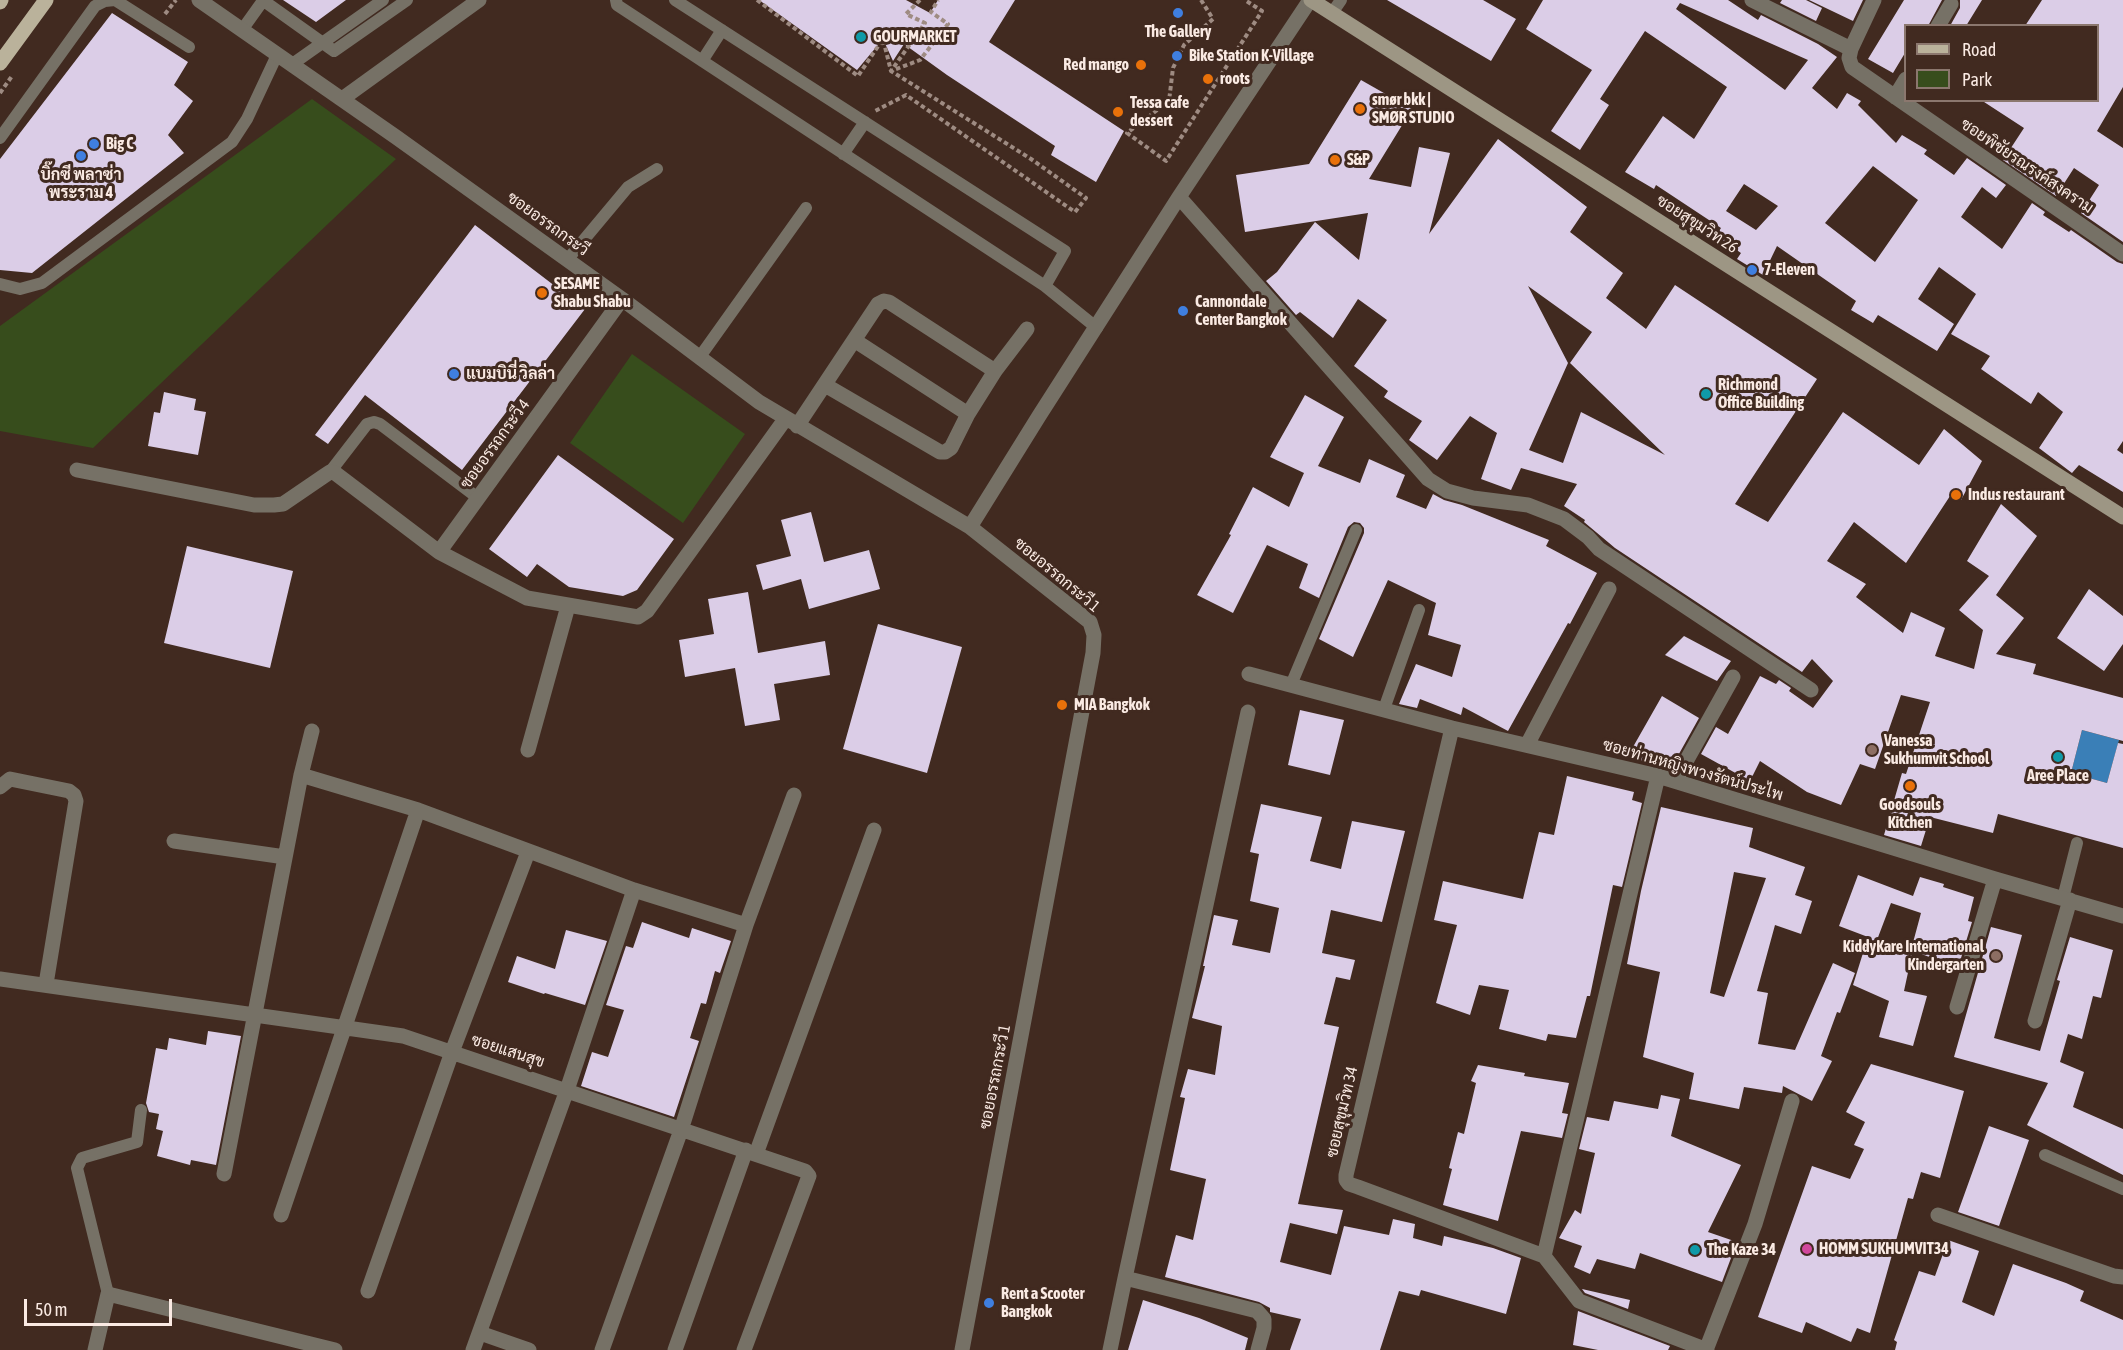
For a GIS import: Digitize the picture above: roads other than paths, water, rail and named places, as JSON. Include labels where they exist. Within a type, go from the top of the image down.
[{"type":"main road","points":[[0,63],[46,0]]},
{"type":"street","name":"ซอยอรรถกระวี","points":[[200,0],[622,299],[759,402],[970,527]]},
{"type":"street","name":"ซอยสุขุมวิท 26","points":[[1311,0],[2123,517]]},
{"type":"street","points":[[970,527],[1179,197],[1311,0]]},
{"type":"street","points":[[1752,0],[1851,48],[1874,0]]},
{"type":"street","points":[[342,99],[474,1]]},
{"type":"street","points":[[1939,24],[1951,4]]},
{"type":"street","name":"ซอยพิชัยรณรงค์สงคราม","points":[[1851,48],[1849,58],[1852,67],[2123,254]]},
{"type":"street","points":[[1895,97],[1904,81]]},
{"type":"street","points":[[1179,197],[1428,479],[1447,491],[1473,498],[1528,505],[1564,519],[1588,537],[1599,549],[1811,690]]},
{"type":"street","name":"ซอยอรรถกระวี 4","points":[[439,552],[622,299]]},
{"type":"street","points":[[77,470],[254,505],[283,504],[330,472],[335,473],[439,552],[528,598],[638,617],[647,611],[791,422],[825,385],[878,303],[887,301],[995,371]]},
{"type":"street","points":[[825,385],[940,452],[945,452],[951,448],[968,414],[995,371],[1027,328]]},
{"type":"street","points":[[854,340],[968,414]]},
{"type":"street","name":"ซอยอรรถกระวี 1","points":[[962,1350],[1094,653],[1094,635],[1090,622],[970,527]]},
{"type":"street","points":[[1527,745],[1609,589]]},
{"type":"street","points":[[528,750],[568,606]]},
{"type":"street","name":"ซอยท่านหญิงพวงรัตน์ประไพ","points":[[1249,674],[1452,728],[1659,776],[2123,916]]},
{"type":"street","points":[[1675,781],[1733,677]]},
{"type":"street","points":[[1110,1350],[1248,712]]},
{"type":"street","name":"ซอยสุขุมวิท 34","points":[[1452,728],[1361,1108],[1346,1180],[1349,1184],[1544,1256]]},
{"type":"street","points":[[224,1174],[301,775],[312,730]]},
{"type":"street","points":[[301,775],[418,810],[634,890],[746,925]]},
{"type":"street","points":[[1659,776],[1544,1256],[1579,1301],[1706,1350],[1755,1224],[1792,1101]]},
{"type":"street","points":[[0,787],[10,779],[69,791],[75,795],[76,801],[46,984]]},
{"type":"street","points":[[602,1350],[681,1130],[746,925],[794,795]]},
{"type":"street","points":[[281,1215],[418,810]]},
{"type":"street","points":[[675,1350],[874,830]]},
{"type":"street","points":[[174,841],[285,857]]},
{"type":"street","points":[[368,1291],[452,1052],[528,852]]},
{"type":"street","points":[[1957,1007],[1995,879]]},
{"type":"street","points":[[473,1350],[567,1090],[634,890]]},
{"type":"street","points":[[2035,1021],[2066,899]]},
{"type":"street","name":"ซอยแสนสุข","points":[[0,979],[404,1036],[805,1171],[809,1176],[744,1350]]},
{"type":"street","points":[[1938,1215],[2114,1276],[2123,1277]]},
{"type":"street","points":[[1125,1278],[1257,1311],[1264,1318],[1264,1328],[1258,1350]]},
{"type":"street","points":[[95,1350],[108,1294],[335,1350]]},
{"type":"street","points":[[480,1333],[529,1350]]},
{"type":"lane","points":[[0,138],[95,6],[105,1],[115,0],[189,47]]},
{"type":"lane","points":[[291,65],[383,0]]},
{"type":"lane","points":[[242,30],[264,1],[335,50],[407,0]]},
{"type":"lane","points":[[616,0],[617,5],[1045,286],[1096,328]]},
{"type":"lane","points":[[675,0],[1065,251],[1045,286]]},
{"type":"lane","points":[[1332,13],[1341,0]]},
{"type":"lane","points":[[702,60],[722,30]]},
{"type":"lane","points":[[0,284],[20,289],[42,284],[232,142],[247,118],[277,55]]},
{"type":"lane","points":[[843,154],[865,122]]},
{"type":"lane","points":[[567,260],[628,188],[657,169]]},
{"type":"lane","points":[[699,358],[806,208]]},
{"type":"lane","points":[[330,472],[367,424],[374,422],[380,424],[478,498]]},
{"type":"lane","points":[[1292,685],[1356,530]]},
{"type":"lane","points":[[1384,710],[1419,610]]},
{"type":"lane","points":[[2066,899],[2077,843]]},
{"type":"lane","points":[[108,1294],[77,1168],[82,1158],[137,1142],[141,1110]]},
{"type":"lane","points":[[2044,1155],[2123,1189]]},
{"type":"water","points":[[2082,730],[2119,740],[2107,783],[2071,773]]},
{"type":"place","name":"The Gallery","points":[[1178,13]]},
{"type":"place","name":"GOURMARKET","points":[[861,37]]},
{"type":"place","name":"Bike Station K-Village","points":[[1177,56]]},
{"type":"place","name":"Red mango","points":[[1141,65]]},
{"type":"place","name":"roots","points":[[1208,79]]},
{"type":"place","name":"smør bkk | SMØR STUDIO","points":[[1360,109]]},
{"type":"place","name":"Tessa cafe dessert","points":[[1118,112]]},
{"type":"place","name":"Big C","points":[[94,144]]},
{"type":"place","name":"บิ๊กซี พลาซ่า พระราม 4","points":[[81,156]]},
{"type":"place","name":"S&P","points":[[1335,160]]},
{"type":"place","name":"7-Eleven","points":[[1752,270]]},
{"type":"place","name":"SESAME Shabu Shabu","points":[[542,293]]},
{"type":"place","name":"Cannondale Center Bangkok","points":[[1183,311]]},
{"type":"place","name":"แบมบินี่ วิลล่า","points":[[454,374]]},
{"type":"place","name":"Richmond Office Building","points":[[1706,394]]},
{"type":"place","name":"Indus restaurant","points":[[1956,495]]},
{"type":"place","name":"MIA Bangkok","points":[[1062,705]]},
{"type":"place","name":"Vanessa Sukhumvit School","points":[[1872,750]]},
{"type":"place","name":"Aree Place","points":[[2058,757]]},
{"type":"place","name":"Goodsouls Kitchen","points":[[1910,786]]},
{"type":"place","name":"KiddyKare International Kindergarten","points":[[1996,956]]},
{"type":"place","name":"HOMM SUKHUMVIT34","points":[[1807,1249]]},
{"type":"place","name":"The Kaze 34","points":[[1695,1250]]},
{"type":"place","name":"Rent a Scooter Bangkok","points":[[989,1303]]}]
